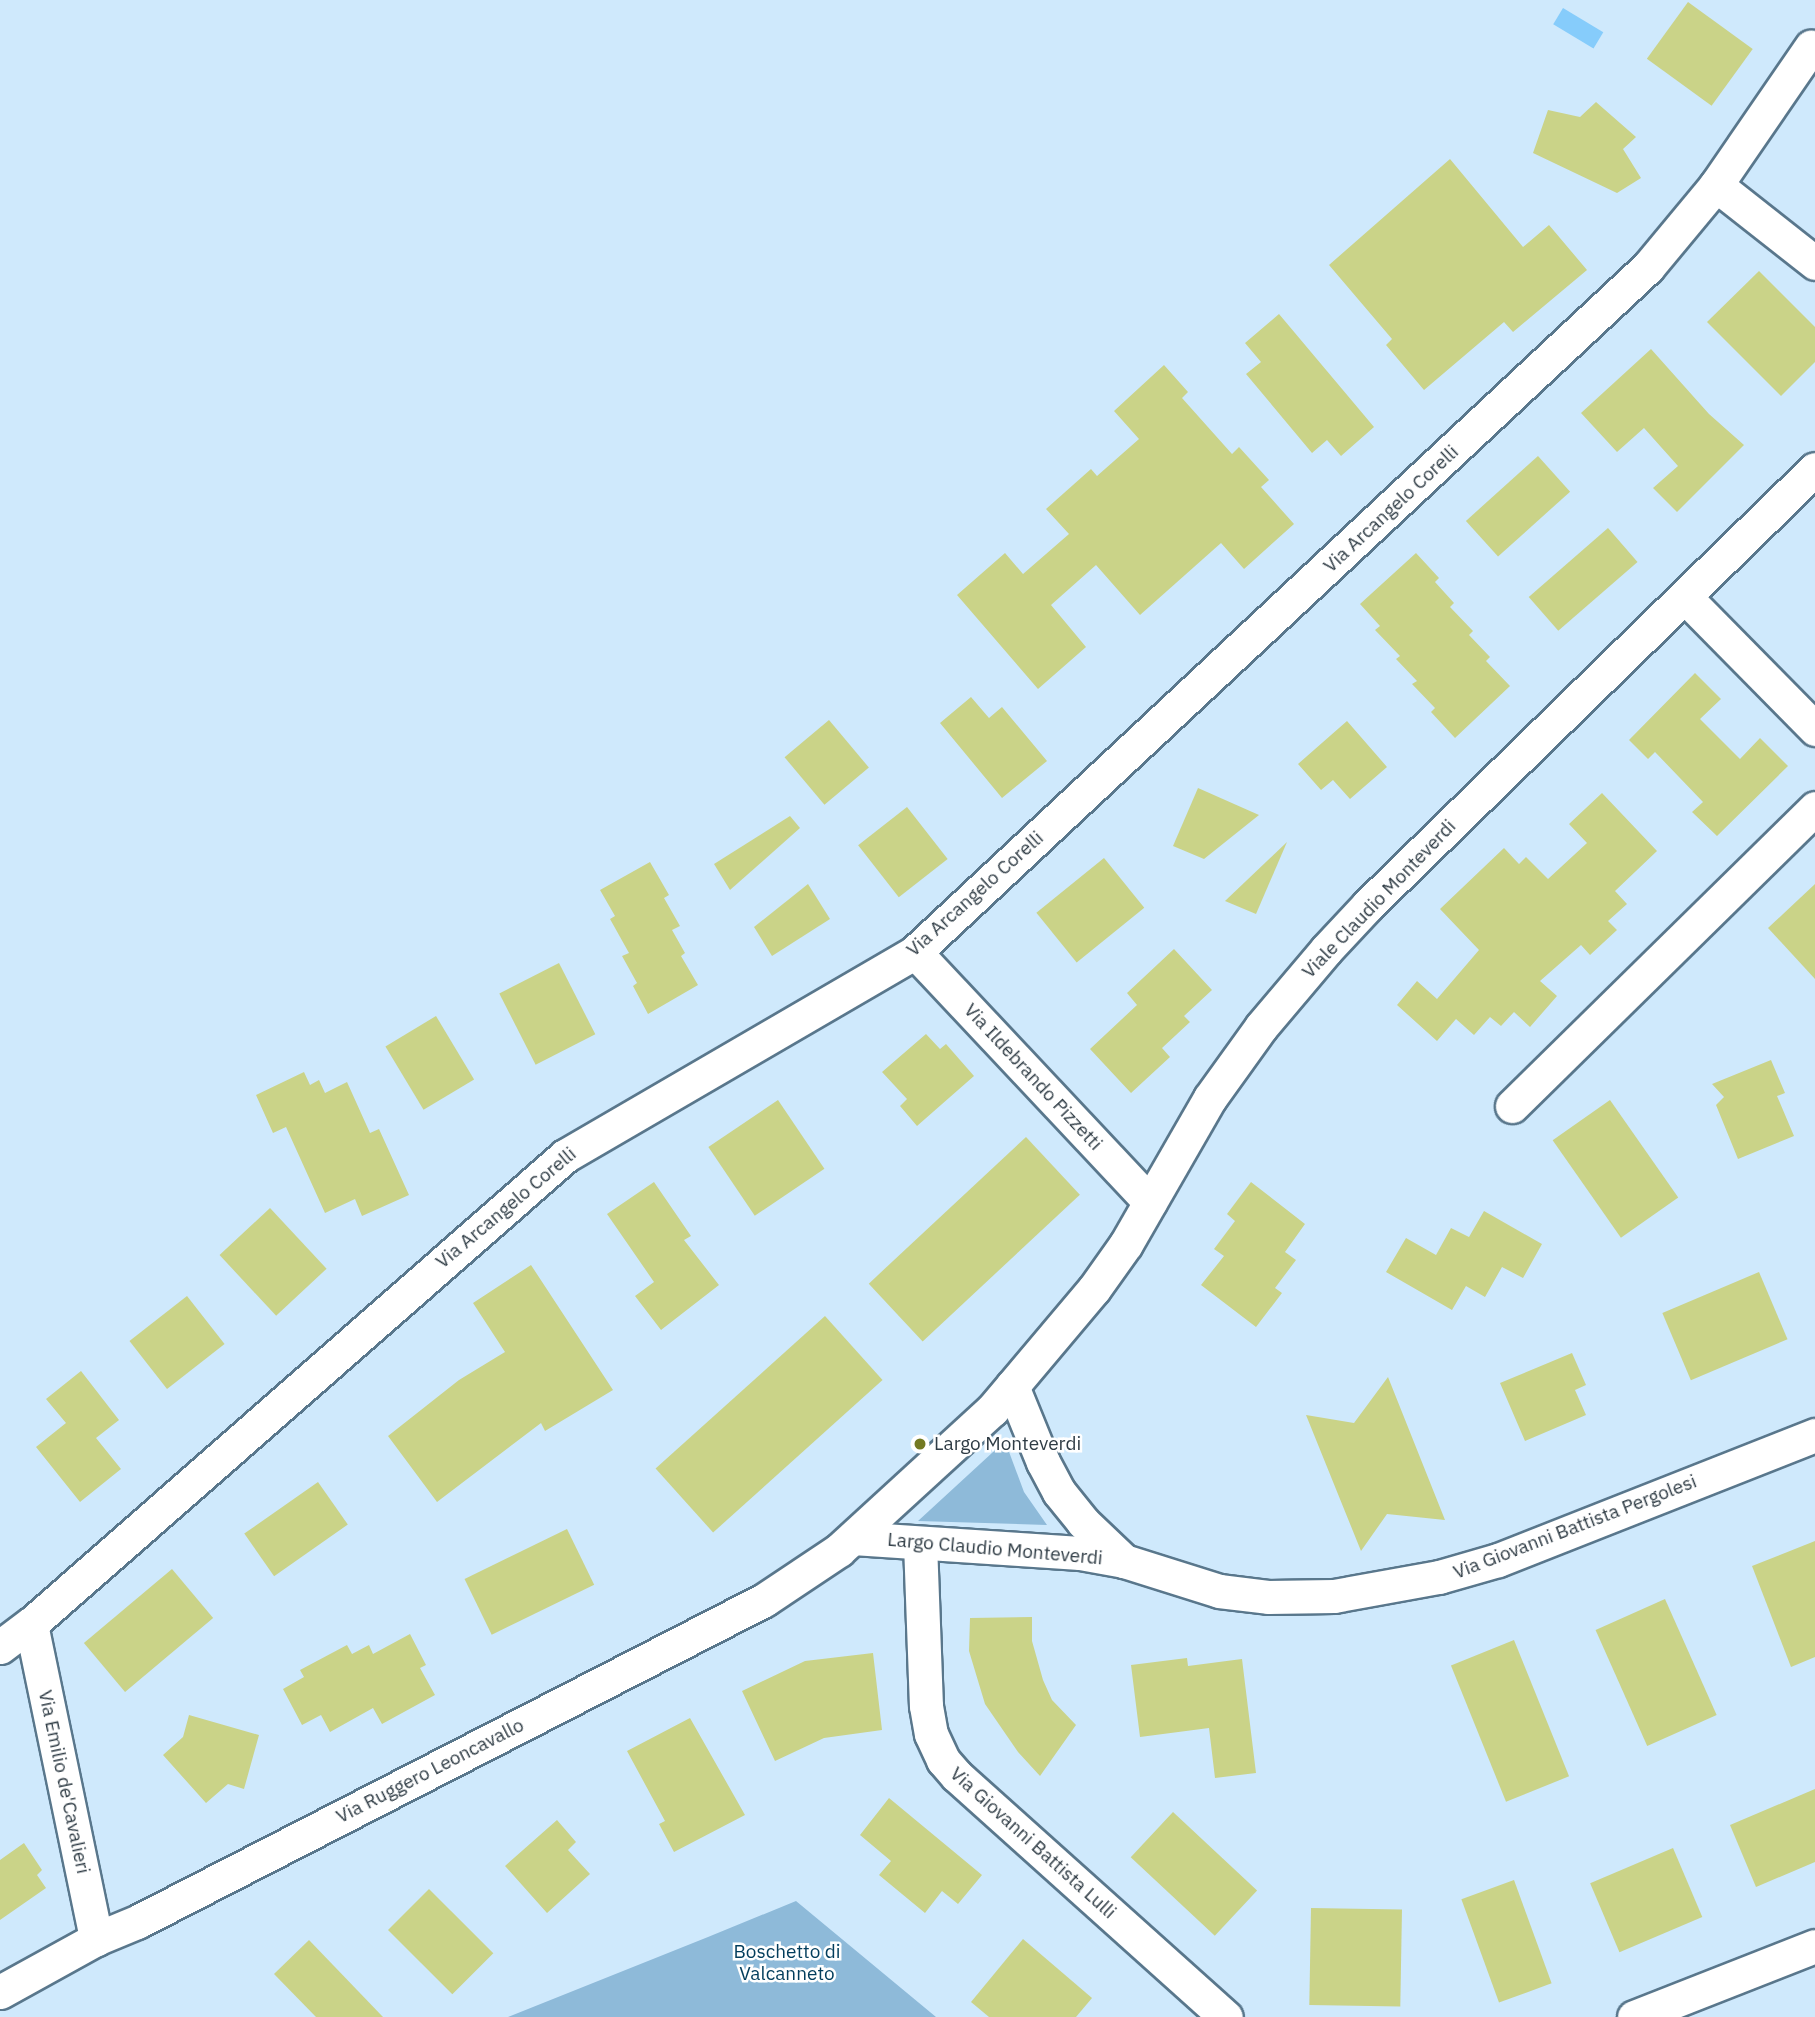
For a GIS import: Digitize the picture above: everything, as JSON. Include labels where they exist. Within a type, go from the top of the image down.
[{"type":"street","name":"Via Arcangelo Corelli","points":[[0,1647],[31,1624],[565,1156],[915,952],[1622,293],[1667,247],[1716,185],[1811,47]]},
{"type":"street","points":[[1716,185],[1815,263]]},
{"type":"street","name":"Viale Claudio Monteverdi","points":[[1012,1386],[1110,1267],[1210,1098],[1261,1027],[1313,964],[1368,905],[1686,598],[1815,469]]},
{"type":"street","points":[[1686,598],[1815,729]]},
{"type":"street","points":[[1512,1106],[1815,808]]},
{"type":"street","name":"Via Ildebrando Pizzetti","points":[[915,952],[1150,1202]]},
{"type":"street","name":"Largo Claudio Monteverdi","points":[[853,1538],[959,1442],[1012,1386],[1059,1492],[1083,1522],[1124,1561]]},
{"type":"street","name":"Via Giovanni Battista Pergolesi","points":[[1124,1561],[1197,1586],[1268,1597],[1334,1596],[1399,1585],[1457,1573],[1498,1560],[1815,1435]]},
{"type":"street","name":"Largo Claudio Monteverdi","points":[[853,1538],[1055,1551],[1124,1561]]},
{"type":"street","name":"Via Ruggero Leoncavallo","points":[[0,1992],[96,1939],[137,1922],[764,1600],[809,1573],[853,1538]]},
{"type":"street","name":"Via Giovanni Battista Lulli","points":[[920,1543],[926,1706],[931,1734],[943,1760],[957,1776],[1226,2017]]},
{"type":"street","name":"Via Emilio de'Cavalieri","points":[[31,1624],[96,1939]]},
{"type":"street","points":[[1634,2017],[1815,1946]]},
{"type":"green space","points":[[1005,1441],[1024,1492],[1047,1525],[918,1521]]},
{"type":"green space","name":"Boschetto di Valcanneto","points":[[796,1901],[936,2017],[508,2017],[708,1937]]},
{"type":"shaded area","points":[[1563,8],[1603,32],[1594,48],[1553,24]]},
{"type":"building","points":[[1688,2],[1753,49],[1712,106],[1647,59]]},
{"type":"building","points":[[1596,102],[1636,137],[1623,149],[1641,178],[1617,193],[1533,153],[1548,110],[1580,117]]},
{"type":"building","points":[[1450,159],[1523,247],[1549,225],[1587,270],[1513,332],[1504,322],[1424,390],[1386,345],[1392,339],[1329,265]]},
{"type":"building","points":[[1759,271],[1815,327],[1815,362],[1781,396],[1707,322]]},
{"type":"building","points":[[1279,314],[1374,427],[1341,456],[1327,440],[1312,453],[1246,374],[1261,362],[1245,343]]},
{"type":"building","points":[[1651,349],[1709,414],[1744,445],[1677,512],[1653,488],[1678,466],[1644,428],[1617,452],[1581,413]]},
{"type":"building","points":[[1164,365],[1188,392],[1182,398],[1232,454],[1239,447],[1269,480],[1261,487],[1294,524],[1244,569],[1221,543],[1140,615],[1096,565],[1051,605],[1086,647],[1038,689],[957,595],[1005,553],[1023,574],[1069,534],[1046,509],[1091,469],[1097,476],[1139,439],[1114,411]]},
{"type":"building","points":[[1538,456],[1570,492],[1498,557],[1466,521]]},
{"type":"building","points":[[1608,528],[1638,562],[1558,631],[1529,597]]},
{"type":"building","points":[[1416,553],[1439,578],[1435,582],[1454,603],[1450,607],[1473,631],[1469,635],[1490,657],[1486,661],[1510,686],[1455,738],[1431,712],[1435,708],[1412,684],[1417,681],[1396,659],[1400,656],[1375,630],[1380,626],[1360,604]]},
{"type":"building","points":[[1695,673],[1721,699],[1700,719],[1740,759],[1760,738],[1788,766],[1717,836],[1692,812],[1703,802],[1655,752],[1648,759],[1629,740]]},
{"type":"building","points":[[971,697],[989,718],[1002,707],[1047,761],[1002,798],[940,723]]},
{"type":"building","points":[[829,720],[869,767],[824,805],[785,757]]},
{"type":"building","points":[[1347,721],[1387,767],[1350,799],[1333,780],[1321,790],[1298,764]]},
{"type":"building","points":[[1198,788],[1259,815],[1204,859],[1173,846]]},
{"type":"building","points":[[1602,793],[1657,851],[1615,891],[1627,904],[1608,921],[1617,930],[1590,955],[1581,945],[1540,981],[1557,996],[1530,1027],[1514,1012],[1501,1026],[1490,1017],[1474,1035],[1456,1019],[1437,1041],[1397,1005],[1417,981],[1437,999],[1479,950],[1440,909],[1504,848],[1519,864],[1526,857],[1548,879],[1587,843],[1569,824]]},
{"type":"building","points":[[907,807],[948,859],[899,897],[858,845]]},
{"type":"building","points":[[790,816],[800,828],[730,890],[714,864]]},
{"type":"building","points":[[1287,842],[1256,914],[1225,901]]},
{"type":"building","points":[[1104,858],[1144,908],[1077,962],[1036,913]]},
{"type":"building","points":[[650,862],[669,895],[664,898],[680,926],[672,930],[685,953],[681,956],[698,985],[648,1014],[633,986],[637,983],[622,956],[629,953],[610,919],[615,916],[600,890]]},
{"type":"building","points":[[808,884],[830,919],[772,956],[754,927]]},
{"type":"building","points":[[1815,884],[1815,979],[1768,928]]},
{"type":"building","points":[[1174,949],[1212,990],[1184,1016],[1190,1022],[1162,1048],[1170,1057],[1131,1093],[1090,1049],[1137,1005],[1127,993]]},
{"type":"building","points":[[559,963],[595,1034],[536,1065],[499,993]]},
{"type":"building","points":[[436,1016],[474,1079],[424,1110],[385,1046]]},
{"type":"building","points":[[926,1034],[940,1049],[946,1044],[974,1076],[917,1126],[900,1106],[907,1099],[882,1072]]},
{"type":"building","points":[[1771,1060],[1785,1093],[1777,1096],[1794,1136],[1738,1159],[1716,1105],[1724,1097],[1712,1084]]},
{"type":"building","points":[[304,1072],[310,1085],[319,1080],[325,1093],[347,1082],[370,1133],[379,1129],[409,1195],[362,1216],[355,1199],[325,1213],[286,1127],[273,1133],[256,1095]]},
{"type":"building","points":[[778,1100],[824,1169],[755,1216],[708,1147]]},
{"type":"building","points":[[1610,1100],[1678,1197],[1621,1238],[1553,1140]]},
{"type":"building","points":[[1026,1137],[1080,1195],[923,1341],[869,1284]]},
{"type":"building","points":[[654,1182],[691,1236],[684,1240],[719,1285],[661,1330],[635,1296],[654,1282],[607,1214]]},
{"type":"building","points":[[1251,1182],[1305,1224],[1285,1252],[1296,1260],[1275,1288],[1282,1293],[1256,1327],[1201,1285],[1224,1256],[1214,1249],[1235,1221],[1227,1214]]},
{"type":"building","points":[[270,1208],[327,1269],[276,1316],[220,1255]]},
{"type":"building","points":[[1484,1211],[1542,1244],[1523,1278],[1502,1267],[1485,1297],[1466,1286],[1452,1310],[1386,1272],[1406,1238],[1436,1255],[1451,1228],[1469,1237]]},
{"type":"building","points":[[531,1265],[613,1390],[545,1431],[541,1423],[437,1502],[388,1436],[459,1380],[505,1352],[473,1303]]},
{"type":"building","points":[[1759,1272],[1788,1339],[1691,1380],[1662,1313]]},
{"type":"building","points":[[187,1296],[225,1344],[167,1389],[129,1341]]},
{"type":"building","points":[[825,1316],[883,1380],[713,1532],[656,1469]]},
{"type":"building","points":[[1572,1353],[1586,1385],[1575,1390],[1586,1415],[1525,1441],[1500,1383]]},
{"type":"building","points":[[81,1371],[119,1420],[96,1438],[121,1469],[80,1502],[36,1447],[66,1423],[46,1399]]},
{"type":"building","points":[[1388,1377],[1445,1520],[1387,1514],[1361,1551],[1306,1415],[1354,1423]]},
{"type":"building","points":[[318,1482],[348,1525],[274,1576],[244,1534]]},
{"type":"building","points":[[567,1529],[594,1585],[492,1635],[465,1579]]},
{"type":"building","points":[[1815,1541],[1815,1657],[1791,1667],[1752,1566]]},
{"type":"building","points":[[172,1569],[213,1618],[125,1692],[84,1643]]},
{"type":"building","points":[[1665,1599],[1717,1715],[1647,1746],[1596,1630]]},
{"type":"building","points":[[1032,1617],[1032,1641],[1043,1680],[1052,1700],[1076,1725],[1040,1776],[1018,1752],[985,1704],[969,1651],[970,1618]]},
{"type":"building","points":[[410,1634],[426,1665],[420,1668],[435,1695],[382,1724],[373,1708],[330,1732],[321,1715],[302,1725],[283,1689],[304,1677],[300,1670],[347,1645],[352,1654],[369,1645],[373,1654]]},
{"type":"building","points":[[1514,1640],[1569,1776],[1506,1802],[1451,1665]]},
{"type":"building","points":[[873,1653],[882,1730],[824,1738],[775,1761],[742,1691],[805,1661]]},
{"type":"building","points":[[1187,1658],[1188,1666],[1242,1659],[1256,1773],[1215,1778],[1209,1728],[1140,1737],[1131,1665]]},
{"type":"building","points":[[189,1715],[259,1735],[244,1789],[228,1784],[206,1803],[163,1755],[183,1737]]},
{"type":"building","points":[[690,1718],[745,1815],[674,1852],[659,1824],[665,1821],[627,1751]]},
{"type":"building","points":[[1815,1789],[1815,1862],[1756,1887],[1730,1825]]},
{"type":"building","points":[[889,1798],[982,1875],[958,1904],[942,1891],[925,1913],[879,1875],[891,1861],[860,1835]]},
{"type":"building","points":[[1173,1812],[1257,1890],[1215,1936],[1131,1857]]},
{"type":"building","points":[[557,1820],[576,1842],[568,1850],[590,1874],[547,1913],[505,1866]]},
{"type":"building","points":[[24,1843],[42,1870],[37,1875],[46,1888],[0,1920],[0,1860]]},
{"type":"building","points":[[1673,1848],[1702,1917],[1619,1952],[1590,1883]]},
{"type":"building","points":[[1514,1880],[1552,1983],[1499,2003],[1461,1899]]},
{"type":"building","points":[[429,1889],[493,1953],[452,1994],[388,1930]]},
{"type":"building","points":[[1311,1908],[1402,1910],[1400,2007],[1309,2005]]},
{"type":"building","points":[[1023,1939],[1092,1998],[1076,2017],[989,2017],[971,2002]]},
{"type":"building","points":[[309,1940],[383,2017],[316,2017],[274,1974]]},
{"type":"place","name":"Largo Monteverdi","points":[[920,1444]]}]
